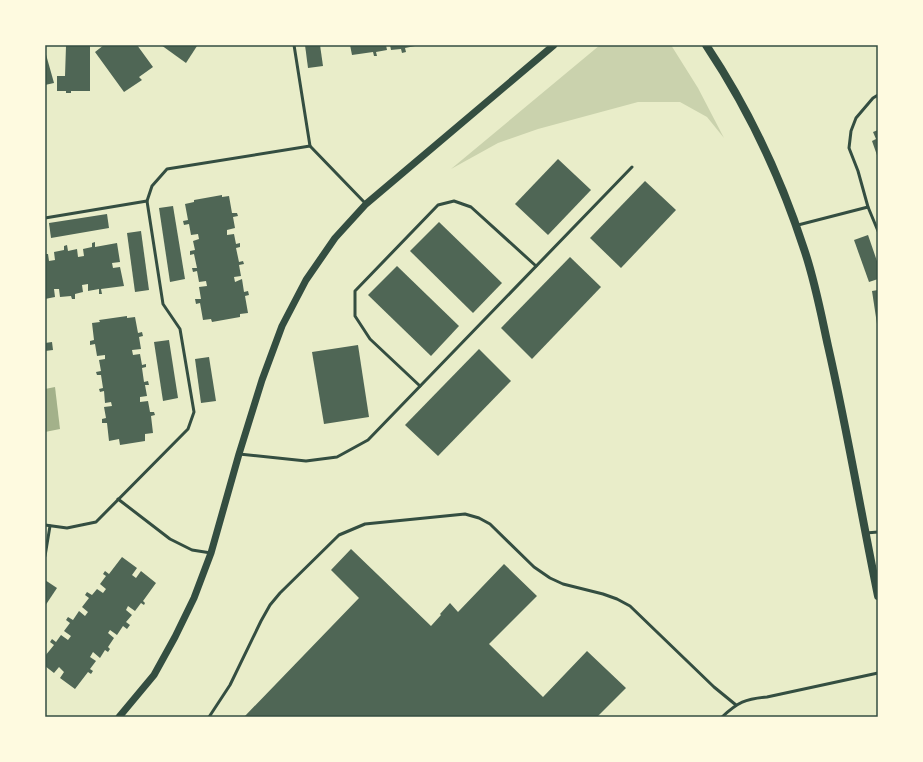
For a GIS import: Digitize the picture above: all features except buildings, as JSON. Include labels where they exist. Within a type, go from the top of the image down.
[{"type":"main road","points":[[706,45],[725,73],[747,113],[788,202],[796,225],[816,291],[836,382],[878,596]]},
{"type":"street","points":[[119,717],[154,675],[194,598],[211,553],[262,380],[282,326],[306,280],[335,238],[366,204],[554,45]]},
{"type":"lane","points":[[294,45],[310,146],[366,204]]},
{"type":"lane","points":[[878,95],[873,98],[856,118],[851,131],[849,148],[858,171],[868,207],[878,232]]},
{"type":"lane","points":[[45,525],[68,528],[96,522],[188,429],[194,412],[180,329],[163,304],[147,201],[152,186],[167,169],[310,146]]},
{"type":"lane","points":[[239,454],[306,461],[337,456],[368,440],[632,167]]},
{"type":"lane","points":[[45,218],[147,201]]},
{"type":"lane","points":[[420,386],[370,339],[355,316],[355,291],[366,279],[438,205],[454,201],[471,207],[536,266]]},
{"type":"lane","points":[[796,225],[868,207]]},
{"type":"lane","points":[[118,500],[170,539],[192,550],[211,553]]},
{"type":"lane","points":[[209,717],[230,685],[270,605],[338,535],[365,524],[465,514],[479,518],[490,524],[534,567],[550,578],[563,584],[603,594],[630,606],[714,687],[736,705]]},
{"type":"lane","points":[[45,556],[50,526]]},
{"type":"lane","points":[[865,534],[878,532]]},
{"type":"lane","points":[[722,717],[736,705],[748,699],[767,697],[878,673]]},
{"type":"shaded area","points":[[600,45],[671,45],[698,88],[724,138],[707,117],[680,102],[638,102],[538,129],[498,143],[451,169]]},
{"type":"shaded area","points":[[55,387],[60,429],[45,432],[45,389]]}]
